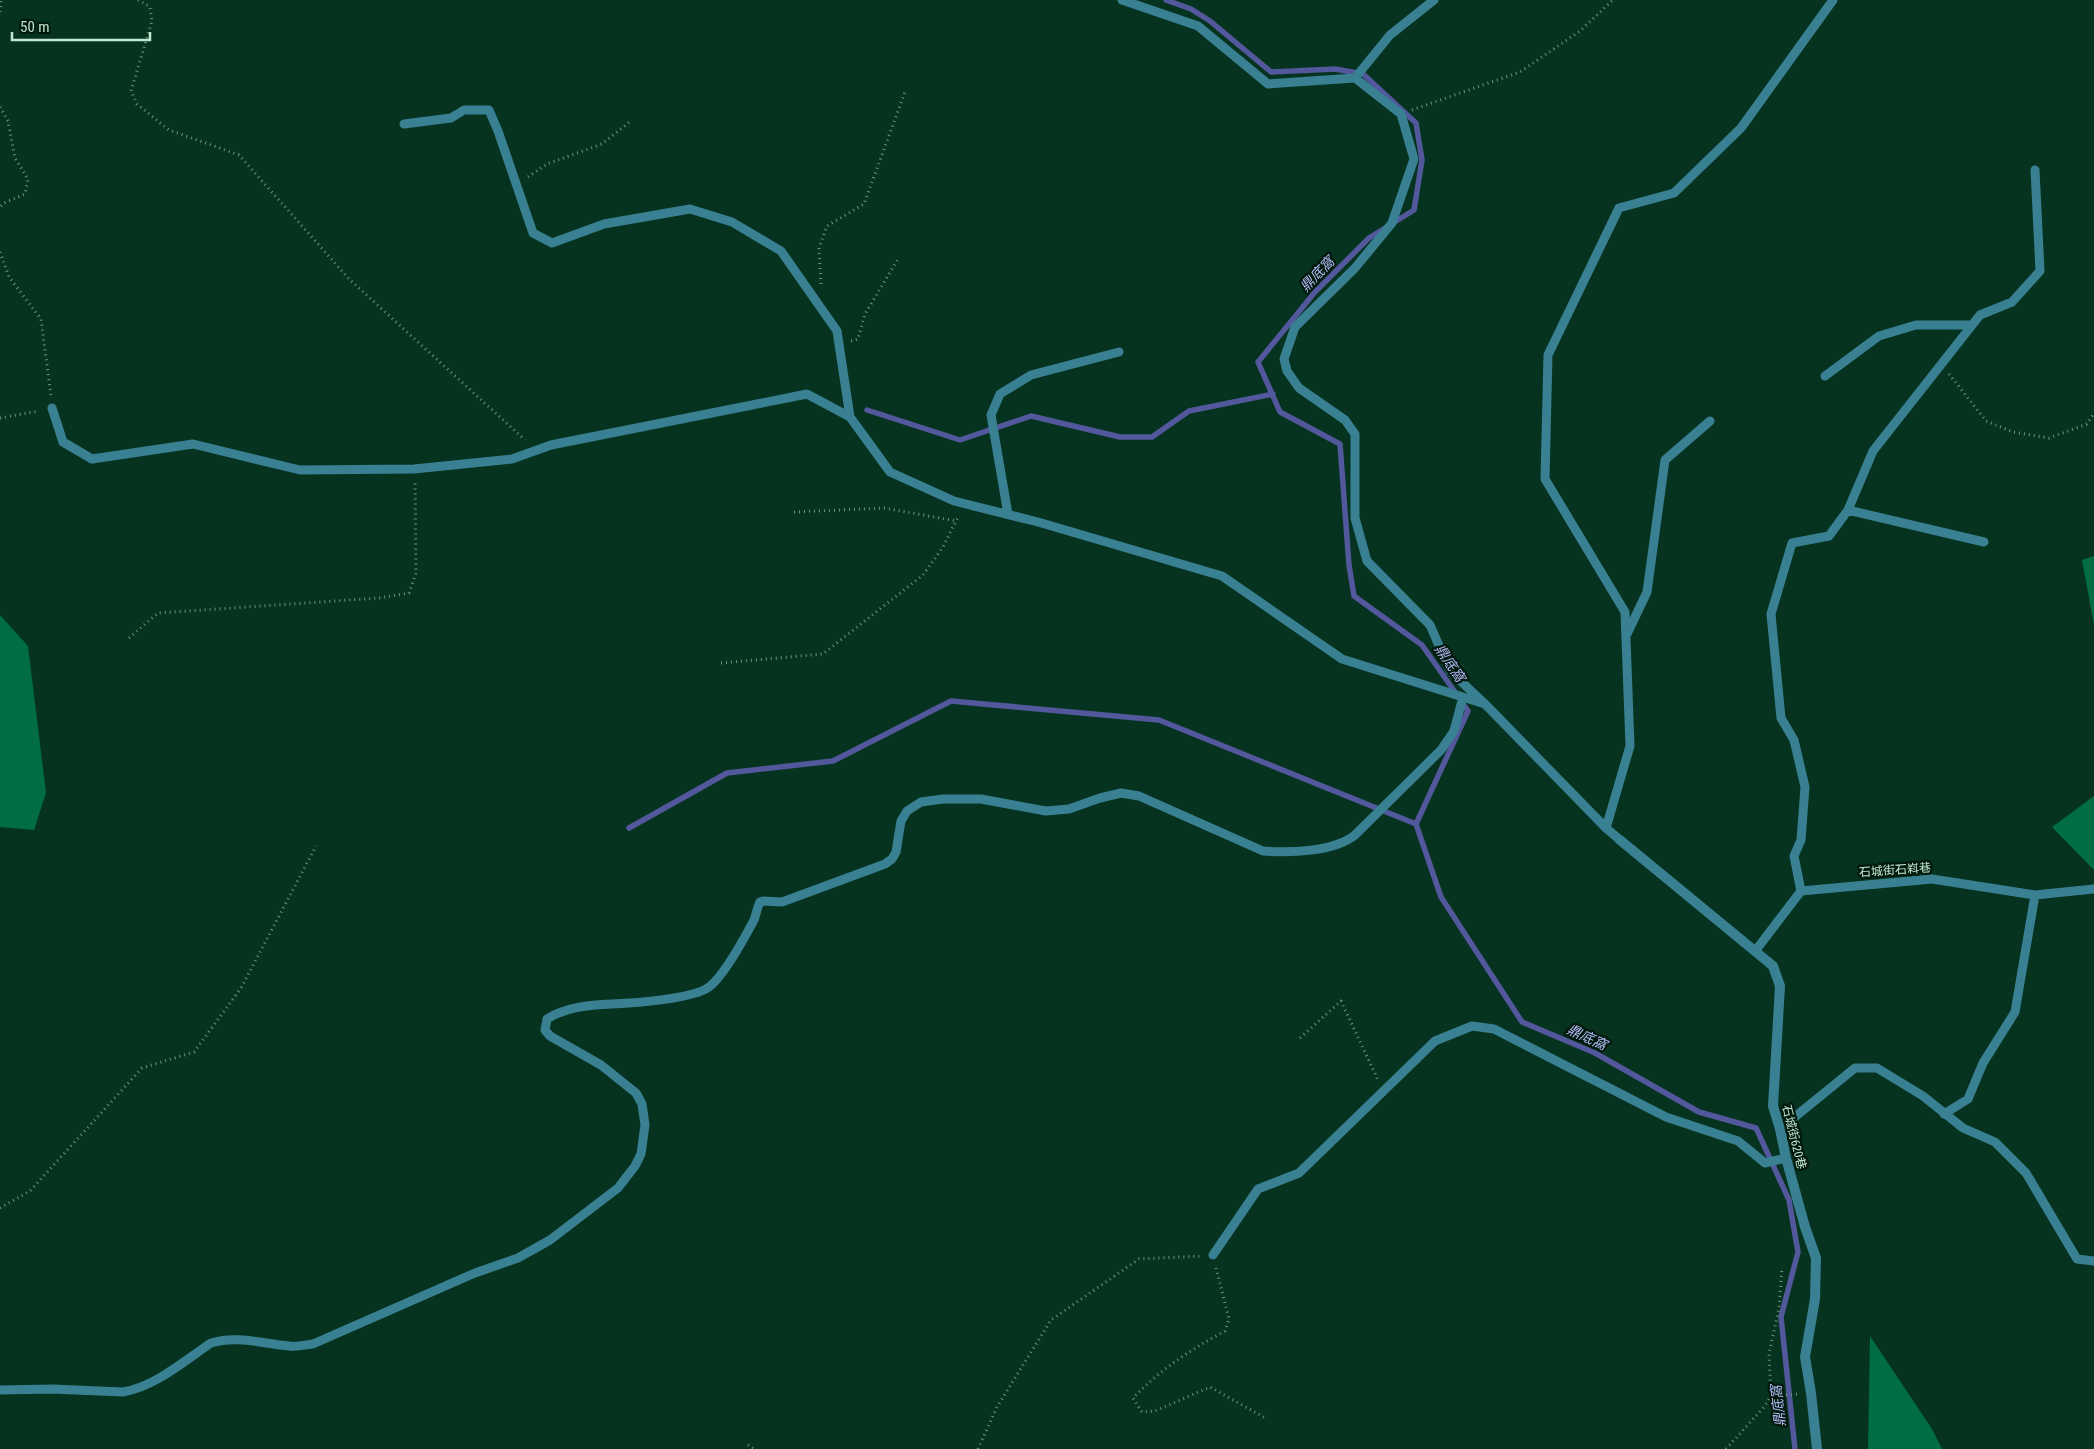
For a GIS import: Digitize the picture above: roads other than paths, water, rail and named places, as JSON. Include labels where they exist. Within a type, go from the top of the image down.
[{"type":"street","name":"石城街620巷","points":[[1620,840],[1756,950],[1773,966],[1780,986],[1773,1106],[1786,1158],[1816,1258],[1815,1299],[1805,1357],[1811,1393],[1816,1449]]},
{"type":"lane","points":[[1122,0],[1198,26],[1268,84],[1355,78],[1401,114],[1414,159],[1392,222],[1355,268],[1295,327],[1284,359],[1287,371],[1299,388],[1345,420],[1355,434],[1355,518],[1367,561],[1430,626],[1450,672],[1485,704],[1620,840]]},
{"type":"lane","points":[[1355,78],[1390,35],[1434,0]]},
{"type":"lane","points":[[1606,828],[1630,746],[1625,612],[1545,479],[1548,355],[1619,208],[1674,193],[1741,128],[1833,0]]},
{"type":"lane","points":[[404,124],[451,118],[464,110],[489,110],[498,130],[533,232],[552,243],[604,224],[690,209],[732,222],[781,250],[837,331],[850,418]]},
{"type":"lane","points":[[1756,950],[1801,891],[1794,856],[1800,840],[1805,787],[1794,740],[1781,718],[1771,614],[1792,544],[1829,536],[1848,510],[1873,451],[1971,326],[1980,315],[2012,302],[2040,271],[2034,170]]},
{"type":"lane","points":[[1824,376],[1879,336],[1916,325],[1971,326]]},
{"type":"lane","points":[[1008,514],[991,415],[1000,394],[1031,375],[1119,352]]},
{"type":"lane","points":[[52,408],[63,442],[92,459],[193,444],[300,470],[414,469],[512,459],[551,445],[807,394],[850,418],[890,472],[954,501],[1008,514],[1222,576],[1342,659],[1485,704]]},
{"type":"lane","points":[[1626,637],[1647,592],[1665,460],[1710,421]]},
{"type":"lane","points":[[1848,510],[1984,542]]},
{"type":"lane","points":[[0,1390],[52,1389],[123,1392],[151,1383],[211,1344],[220,1341],[241,1340],[290,1346],[313,1344],[475,1274],[518,1258],[550,1240],[618,1188],[635,1166],[641,1154],[645,1125],[642,1104],[636,1093],[601,1065],[550,1036],[545,1030],[547,1019],[558,1012],[597,1004],[644,1003],[700,991],[709,987],[723,971],[755,918],[760,902],[782,902],[885,864],[892,859],[896,852],[901,821],[907,811],[914,805],[931,800],[981,799],[1046,811],[1057,811],[1120,793],[1139,796],[1263,851],[1282,852],[1339,845],[1355,835],[1441,750],[1454,731],[1463,697]]},
{"type":"lane","name":"石城街石嵙巷","points":[[1801,891],[1932,879],[2036,895],[2094,889]]},
{"type":"lane","points":[[1944,1114],[1968,1099],[1982,1063],[2015,1012],[2036,895]]},
{"type":"lane","points":[[1213,1255],[1258,1189],[1299,1173],[1435,1041],[1472,1026],[1494,1029],[1666,1117],[1738,1140],[1765,1163],[1786,1158]]},
{"type":"lane","points":[[1780,1129],[1855,1068],[1877,1068],[1923,1096],[1963,1128],[1995,1142],[2026,1173],[2077,1259],[2094,1261]]},
{"type":"waterway","name":"鼎底窩","points":[[1166,0],[1191,9],[1210,21],[1271,72],[1335,69],[1363,74],[1416,123],[1422,160],[1414,210],[1393,223]]},
{"type":"waterway","name":"鼎底窩","points":[[1385,228],[1369,238],[1315,292],[1258,362],[1280,412],[1340,444],[1349,565],[1354,596],[1422,645],[1457,695]]},
{"type":"waterway","points":[[867,410],[960,440],[1031,416],[1120,437],[1152,437],[1189,411],[1273,394]]},
{"type":"waterway","points":[[629,828],[727,773],[833,761],[951,701],[1159,720],[1416,824]]},
{"type":"waterway","name":"鼎底窩","points":[[1462,703],[1468,711],[1416,824],[1441,897],[1522,1022],[1595,1053],[1699,1112],[1756,1128],[1789,1200],[1798,1252],[1781,1317],[1795,1449]]}]
